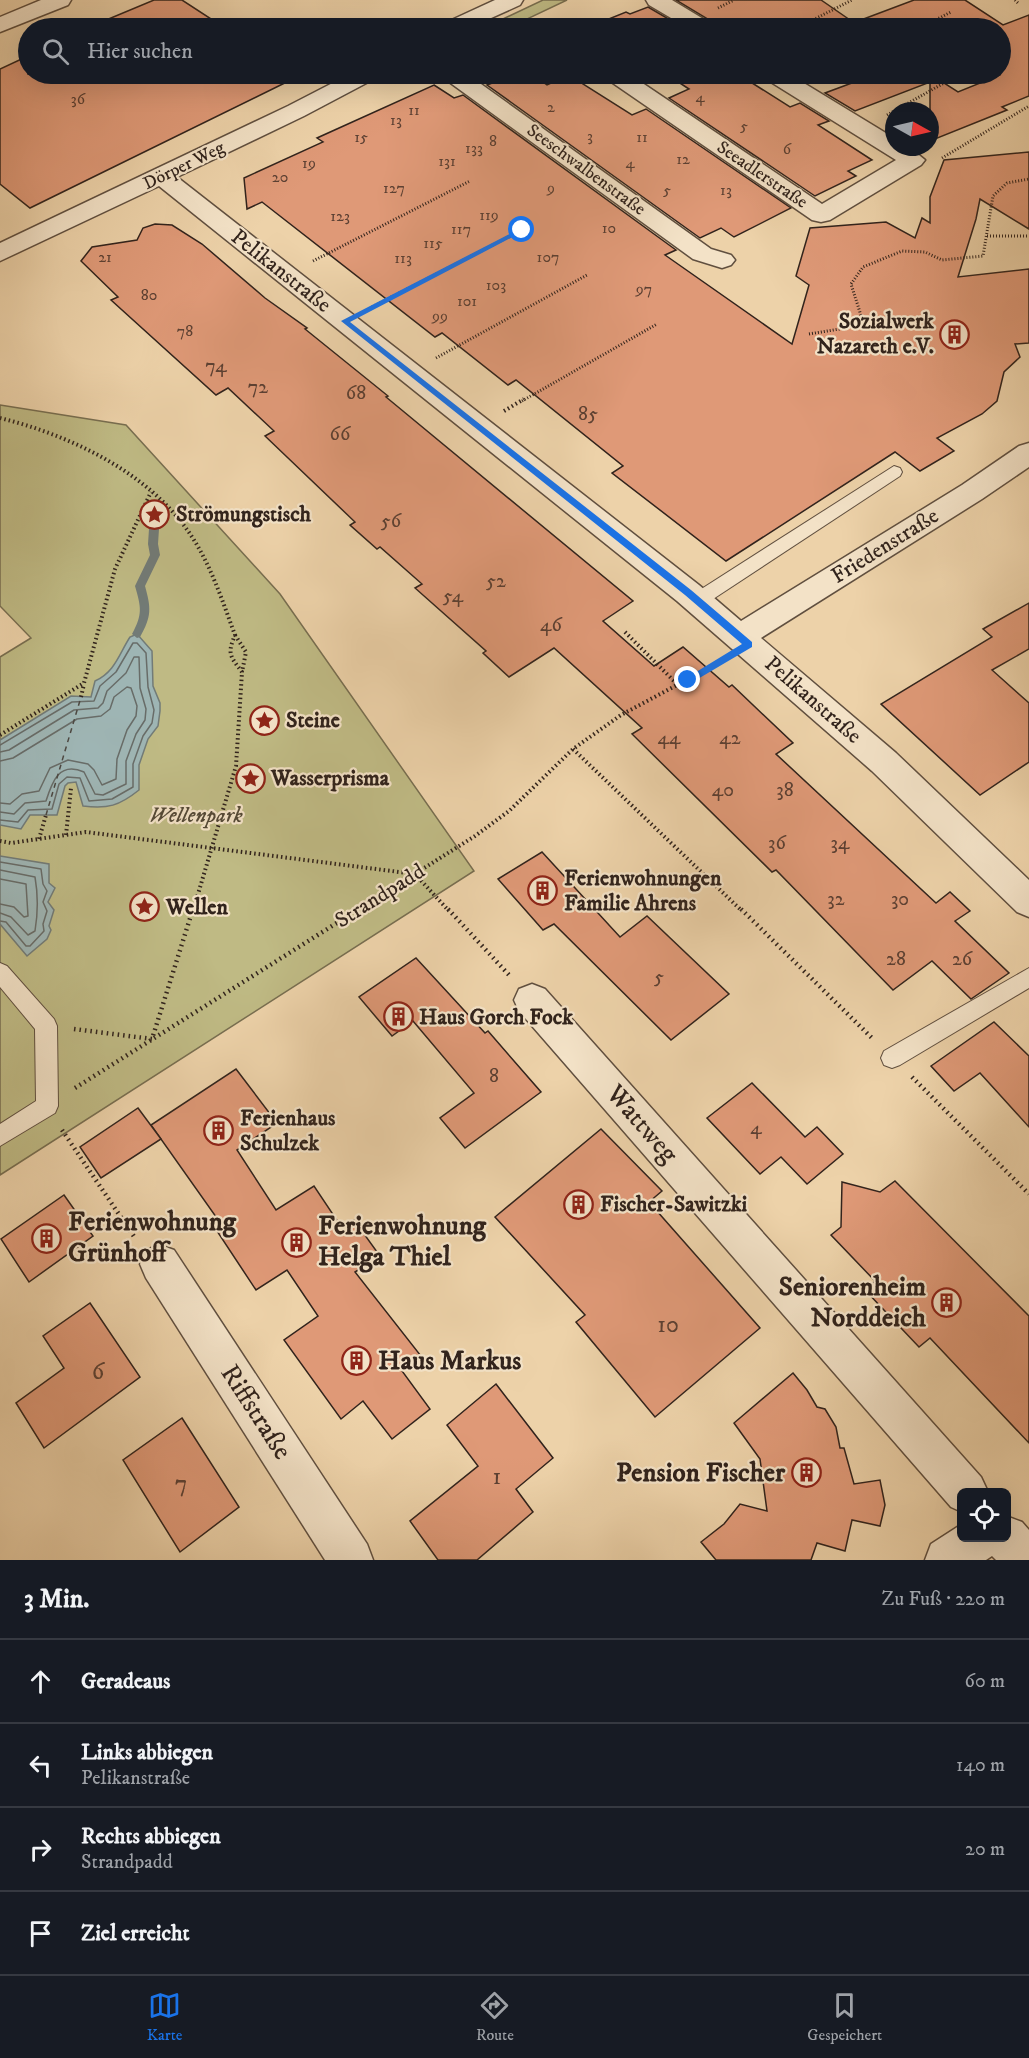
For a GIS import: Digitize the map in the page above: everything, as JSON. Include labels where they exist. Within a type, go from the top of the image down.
[{"type":"street","points":[[0,25],[60,0]]},
{"type":"street","points":[[657,0],[686,18]]},
{"type":"street","points":[[473,18],[506,1]]},
{"type":"street","name":"Dörper Weg","points":[[0,253],[162,177],[347,84]]},
{"type":"street","name":"Seeschwalbenstraße","points":[[467,84],[702,254],[722,260]]},
{"type":"street","name":"Seeadlerstraße","points":[[630,84],[821,215],[913,160]]},
{"type":"street","points":[[790,84],[913,160]]},
{"type":"street","name":"Pelikanstraße","points":[[162,177],[698,600],[884,762],[1029,902]]},
{"type":"street","name":"Friedenstraße","points":[[744,641],[1029,453]]},
{"type":"street","name":"Wattweg","points":[[532,1000],[962,1488]]},
{"type":"street","name":"Riffstraße","points":[[160,1264],[351,1560]]},
{"type":"street","points":[[947,1560],[974,1542]]},
{"type":"street","points":[[1010,1542],[1026,1560]]},
{"type":"lane","points":[[698,600],[894,472]]},
{"type":"lane","points":[[0,972],[46,1026],[47,1106],[0,1136]]},
{"type":"lane","points":[[892,1058],[1029,976]]},
{"type":"path","points":[[817,18],[852,0]]},
{"type":"path","points":[[939,18],[951,12]]},
{"type":"path","points":[[862,129],[942,84]]},
{"type":"path","points":[[913,160],[941,159],[1029,106]]},
{"type":"path","points":[[809,334],[864,326],[851,284],[863,267],[902,251],[925,252],[942,260],[984,256],[993,196],[1007,183],[1029,179]]},
{"type":"path","points":[[285,275],[470,181]]},
{"type":"path","points":[[345,321],[522,230]]},
{"type":"path","points":[[987,236],[1029,236]]},
{"type":"path","points":[[410,373],[587,275]]},
{"type":"path","points":[[477,426],[657,324]]},
{"type":"path","points":[[0,418],[68,438],[151,492],[187,530],[216,580],[235,634],[246,645],[248,655],[242,672],[236,766],[213,848],[152,1039],[46,1026]]},
{"type":"path","points":[[81,696],[115,569],[151,492]]},
{"type":"path","points":[[625,632],[678,685]]},
{"type":"path","points":[[235,634],[229,649],[232,659],[242,672]]},
{"type":"path","name":"Strandpadd","points":[[47,1106],[475,836],[509,811],[573,750],[621,715],[678,685],[744,641]]},
{"type":"path","points":[[0,735],[84,683]]},
{"type":"path","points":[[573,750],[672,842],[1029,1194]]},
{"type":"path","points":[[66,835],[71,788]]},
{"type":"path","points":[[39,839],[46,815]]},
{"type":"path","points":[[0,841],[11,843],[86,832],[415,874],[532,1000]]},
{"type":"path","points":[[47,1106],[129,1232],[160,1264]]},
{"type":"green space","points":[[543,0],[567,0],[529,18],[505,18]]},
{"type":"green space","name":"Wellenpark","points":[[0,405],[126,425],[280,594],[474,871],[0,1175],[0,657],[31,638],[0,606]]},
{"type":"water","points":[[137,634],[152,651],[153,686],[160,703],[158,726],[148,739],[139,765],[139,790],[113,805],[83,806],[76,782],[68,783],[65,786],[57,815],[30,815],[21,829],[0,825],[0,740],[71,696],[91,697],[95,681],[112,668],[130,637]]},
{"type":"water","points":[[0,856],[49,864],[49,883],[55,888],[48,902],[54,910],[49,926],[51,930],[47,939],[27,956],[0,924]]},
{"type":"building","points":[[154,0],[182,0],[210,18],[111,18]]},
{"type":"building","points":[[676,0],[821,0],[847,18],[706,18]]},
{"type":"building","points":[[914,0],[965,0],[992,18],[866,18]]},
{"type":"building","points":[[648,7],[667,18],[611,18],[626,12],[630,14]]},
{"type":"building","points":[[1029,15],[1029,96],[1002,107],[1007,110],[939,137],[939,102],[930,102],[930,84],[946,84],[958,92],[978,84],[1011,84],[1011,22]]},
{"type":"building","points":[[18,61],[18,84],[283,84],[30,208],[0,184],[0,69]]},
{"type":"building","points":[[583,84],[632,115],[646,109],[791,208],[734,237],[721,228],[700,238],[487,85]]},
{"type":"building","points":[[681,84],[754,84],[790,107],[800,103],[829,121],[818,125],[872,160],[848,171],[856,176],[815,196],[669,98],[689,89]]},
{"type":"building","points":[[849,84],[925,84],[855,111],[825,93]]},
{"type":"building","points":[[434,85],[454,98],[463,95],[676,250],[665,255],[792,344],[809,285],[796,276],[810,228],[886,222],[915,238],[922,218],[930,223],[930,197],[944,160],[1029,152],[1029,229],[980,199],[958,277],[1029,269],[1029,343],[1015,344],[1020,357],[1004,372],[997,401],[982,414],[937,438],[954,451],[920,471],[895,452],[726,561],[612,473],[623,466],[516,380],[508,385],[442,333],[435,337],[262,202],[247,209],[244,178],[323,142],[317,138]]},
{"type":"building","points":[[155,224],[172,225],[202,244],[265,298],[307,328],[305,329],[633,601],[603,621],[654,666],[683,647],[729,687],[732,685],[793,743],[776,754],[936,903],[950,892],[970,911],[955,921],[1009,973],[971,999],[932,961],[893,990],[776,870],[772,872],[632,734],[642,728],[554,648],[509,677],[483,653],[486,651],[415,588],[422,584],[380,547],[377,549],[350,525],[355,522],[265,436],[274,431],[228,388],[216,395],[111,300],[118,297],[81,261],[92,247],[137,240],[143,228]]},
{"type":"building","points":[[1029,603],[1029,649],[992,670],[1029,703],[1029,762],[980,795],[881,704],[992,637],[983,629]]},
{"type":"building","points":[[542,852],[620,937],[647,916],[729,994],[671,1040],[554,924],[543,930],[498,879]]},
{"type":"building","points":[[416,958],[485,1033],[488,1031],[541,1092],[465,1148],[440,1118],[474,1093],[413,1021],[392,1036],[359,997]]},
{"type":"building","points":[[994,1022],[1029,1056],[1029,1127],[980,1073],[954,1091],[931,1066]]},
{"type":"building","points":[[236,1069],[277,1123],[237,1150],[276,1210],[314,1186],[342,1228],[354,1220],[380,1256],[355,1272],[421,1356],[402,1371],[430,1409],[392,1439],[363,1401],[341,1419],[284,1340],[318,1316],[287,1270],[256,1290],[213,1225],[219,1221],[151,1125]]},
{"type":"building","points":[[752,1083],[805,1137],[817,1127],[843,1154],[807,1184],[781,1157],[760,1174],[707,1118]]},
{"type":"building","points":[[138,1108],[161,1139],[101,1178],[80,1147]]},
{"type":"building","points":[[601,1129],[662,1191],[649,1202],[760,1328],[655,1417],[576,1322],[585,1315],[495,1217]]},
{"type":"building","name":"Seniorenheim Norddeich","points":[[895,1181],[1029,1316],[1029,1443],[930,1338],[919,1347],[865,1290],[875,1281],[831,1235],[841,1227],[842,1182],[880,1192]]},
{"type":"building","name":"Ferienwohnung Grünhoff","points":[[64,1195],[93,1236],[29,1282],[1,1239]]},
{"type":"building","points":[[90,1303],[140,1377],[44,1448],[16,1403],[64,1368],[43,1336]]},
{"type":"building","name":"Pension Fischer","points":[[793,1373],[817,1407],[825,1409],[836,1427],[840,1448],[844,1448],[854,1484],[880,1480],[885,1505],[880,1526],[852,1520],[845,1551],[817,1543],[811,1560],[716,1560],[701,1542],[724,1524],[740,1504],[767,1511],[760,1459],[734,1423]]},
{"type":"building","points":[[496,1384],[553,1458],[516,1489],[533,1512],[477,1560],[438,1560],[410,1521],[478,1466],[447,1425]]},
{"type":"building","points":[[182,1418],[239,1507],[180,1552],[123,1460]]},
{"type":"waterway","points":[[137,634],[144,621],[145,605],[140,586],[155,555],[153,544],[155,514]]},
{"type":"ferry route","points":[[46,815],[81,697]]},
{"type":"place","name":"Sozialwerk Nazareth e.V.","points":[[955,334]]},
{"type":"place","name":"Strömungstisch","points":[[155,514]]},
{"type":"place","name":"Steine","points":[[265,720]]},
{"type":"place","name":"Wasserprisma","points":[[250,778]]},
{"type":"place","name":"Ferienwohnungen Familie Ahrens","points":[[543,891]]},
{"type":"place","name":"Wellen","points":[[145,907]]},
{"type":"place","name":"Haus Gorch Fock","points":[[398,1017]]},
{"type":"place","name":"Ferienhaus Schulzek","points":[[219,1131]]},
{"type":"place","name":"Fischer-Sawitzki","points":[[579,1204]]},
{"type":"place","name":"Ferienwohnung Grünhoff","points":[[47,1238]]},
{"type":"place","name":"Ferienwohnung Helga Thiel","points":[[297,1242]]},
{"type":"place","name":"Seniorenheim Norddeich","points":[[947,1303]]},
{"type":"place","name":"Haus Markus","points":[[357,1361]]},
{"type":"place","name":"Pension Fischer","points":[[806,1473]]},
{"type":"route","points":[[522,230],[345,321],[688,592],[749,645],[688,680]]}]
